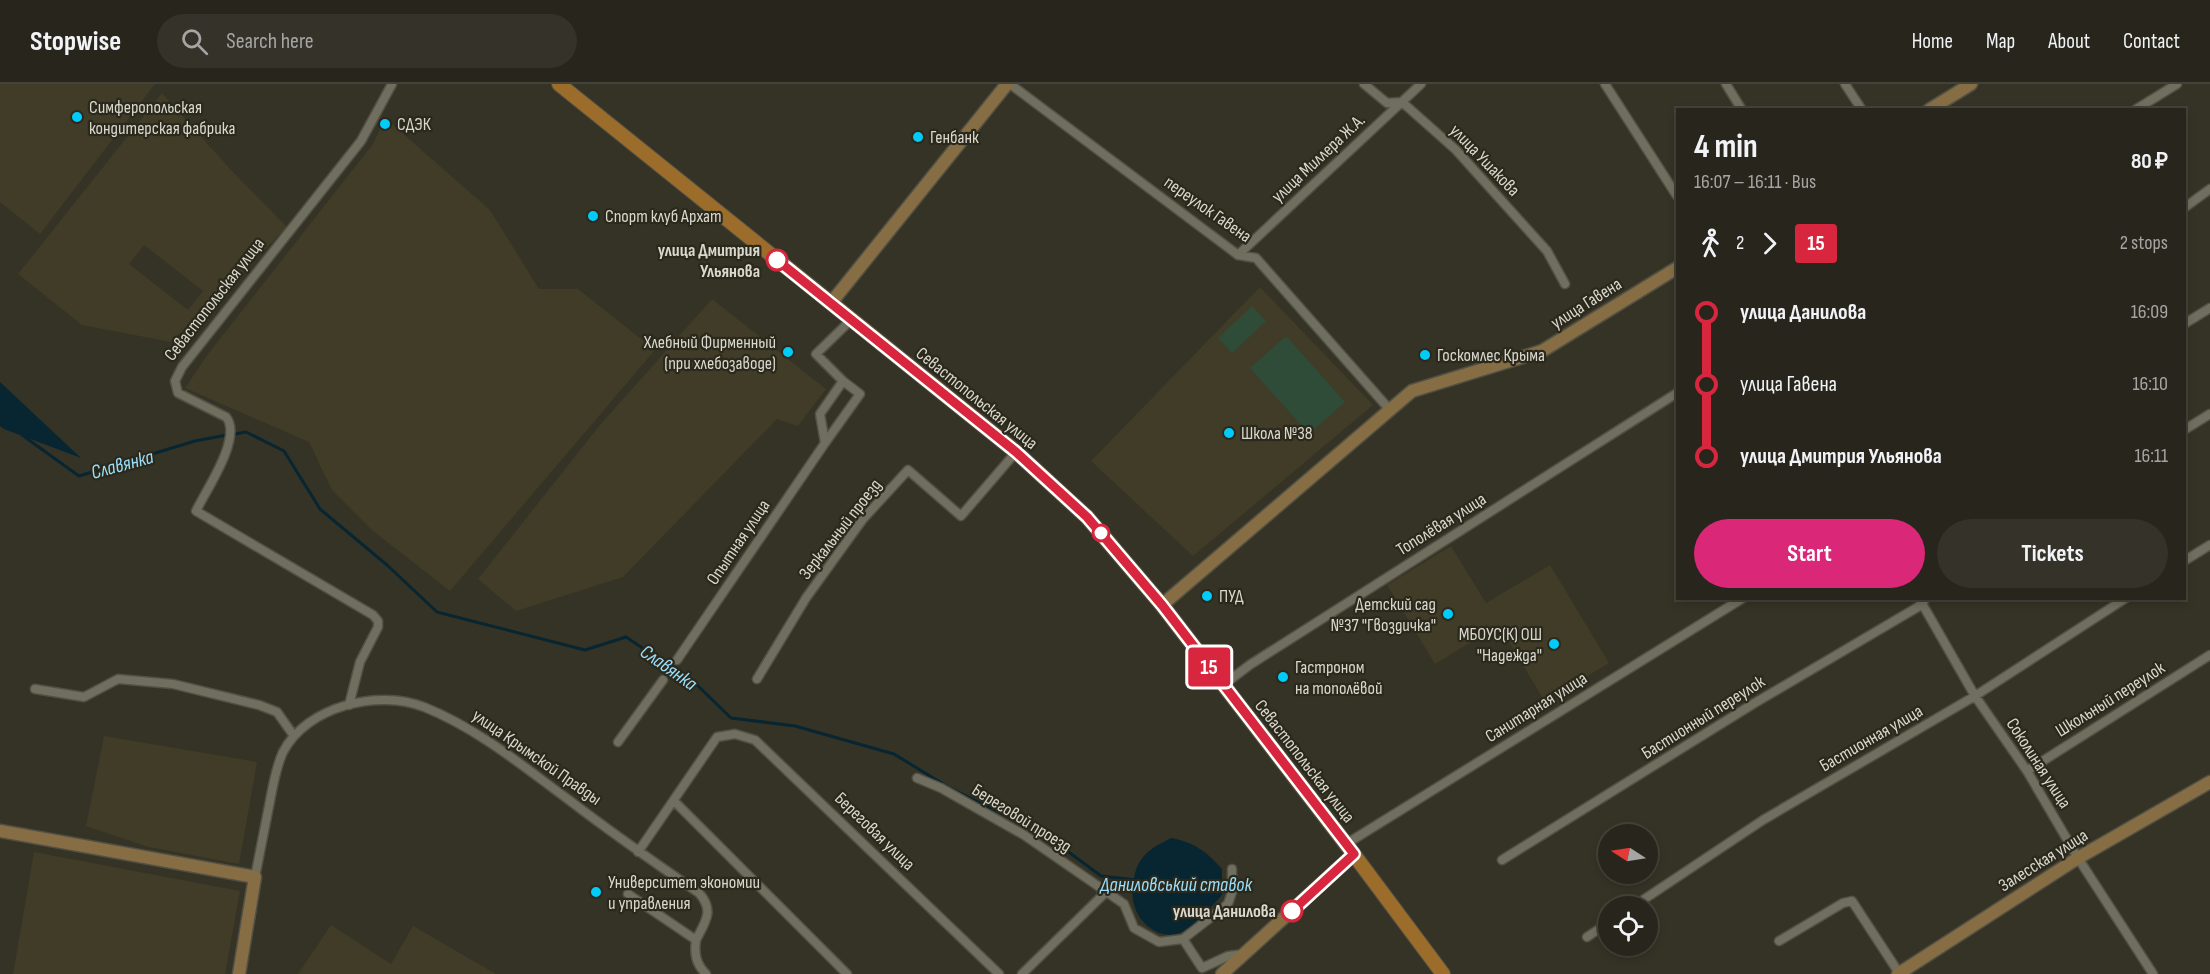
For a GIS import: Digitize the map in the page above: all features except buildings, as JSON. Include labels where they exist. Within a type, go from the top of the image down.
[{"type":"main road","name":"Севастопольская улица","points":[[559,84],[1016,452],[1087,517],[1162,605],[1443,974]]},
{"type":"street","name":"Севастопольская улица","points":[[348,705],[360,662],[378,627],[378,621],[373,615],[196,511],[227,451],[231,431],[230,422],[220,414],[182,396],[175,387],[175,381],[182,367],[361,141],[392,84]]},
{"type":"street","points":[[831,303],[1008,84]]},
{"type":"street","name":"переулок Гавена","points":[[1008,84],[1238,255],[1256,258],[1390,410]]},
{"type":"street","name":"улица Ушакова","points":[[1364,84],[1388,103],[1402,102],[1456,150],[1547,251],[1565,284]]},
{"type":"street","name":"улица Миллера Ж.А.","points":[[1238,255],[1421,84]]},
{"type":"street","points":[[1605,84],[1676,194]]},
{"type":"street","points":[[1726,84],[1741,108]]},
{"type":"street","points":[[1845,84],[1861,108]]},
{"type":"street","points":[[2138,108],[2177,84]]},
{"type":"street","points":[[1932,108],[1966,85]]},
{"type":"street","points":[[2186,207],[2210,189]]},
{"type":"street","name":"улица Гавена","points":[[1162,605],[1412,391],[1542,351],[1676,269]]},
{"type":"street","points":[[2186,323],[2210,308]]},
{"type":"street","name":"Опытная улица","points":[[677,660],[860,394],[843,381],[816,354],[851,320]]},
{"type":"street","points":[[825,443],[820,414],[843,381]]},
{"type":"street","name":"Тополёвая улица","points":[[1223,685],[1251,664],[1676,394]]},
{"type":"street","points":[[2186,429],[2210,414]]},
{"type":"street","name":"Зеркальный проезд","points":[[757,679],[807,598],[863,519],[908,470],[961,516],[1016,452]]},
{"type":"street","points":[[2186,560],[2210,544]]},
{"type":"street","name":"Санитарная улица","points":[[1350,849],[1740,600]]},
{"type":"street","name":"Соколиная улица","points":[[1922,600],[1975,696],[2027,771],[2078,858],[2152,974]]},
{"type":"street","name":"Бастионный переулок","points":[[1502,860],[1922,600]]},
{"type":"street","name":"Бастионная улица","points":[[1649,896],[1763,820],[1975,696],[2123,600]]},
{"type":"street","name":"Школьный переулок","points":[[2027,771],[2210,656]]},
{"type":"street","points":[[35,689],[84,697],[118,679],[173,684],[259,705],[277,712],[294,735]]},
{"type":"street","points":[[618,742],[663,680]]},
{"type":"street","name":"улица Крымской Правды","points":[[239,974],[275,776],[283,753],[294,735],[327,713],[348,705],[387,700],[424,707],[463,726],[523,765],[638,852],[699,893],[709,909],[696,940]]},
{"type":"street","name":"Береговая улица","points":[[674,801],[717,737],[735,734],[755,740],[999,974]]},
{"type":"street","name":"Береговой проезд","points":[[917,778],[941,788],[1024,835],[1124,904],[1134,928],[1159,942],[1183,939]]},
{"type":"street","name":"Залесская улица","points":[[1899,974],[2078,858],[2209,786]]},
{"type":"street","points":[[638,852],[674,801],[847,974]]},
{"type":"street","points":[[0,831],[255,877]]},
{"type":"street","points":[[1222,974],[1350,849]]},
{"type":"street","points":[[1233,869],[1232,892],[1228,904],[1183,939],[1202,968],[1228,956],[1245,954]]},
{"type":"street","points":[[1022,974],[1106,892]]},
{"type":"street","points":[[628,894],[696,940],[695,958],[706,974]]},
{"type":"street","points":[[1779,941],[1843,903],[1852,902],[1899,974]]},
{"type":"street","points":[[1587,937],[1598,930]]},
{"type":"shaded area","points":[[0,84],[155,84],[40,234],[0,202]]},
{"type":"shaded area","points":[[162,93],[232,171],[287,227],[171,342],[82,325],[18,274]],"holes":[[[144,245],[203,291],[188,310],[129,264]]]},
{"type":"shaded area","points":[[385,118],[490,210],[539,289],[578,289],[655,350],[450,591],[373,531],[332,490],[309,442],[185,388],[208,354],[373,144]]},
{"type":"shaded area","name":"Школа №38","points":[[1260,287],[1373,405],[1193,556],[1091,461]]},
{"type":"shaded area","points":[[712,299],[826,389],[798,426],[777,419],[623,577],[516,611],[478,579],[600,425]]},
{"type":"shaded area","points":[[1451,546],[1486,603],[1550,565],[1609,663],[1545,702],[1499,625],[1435,664],[1387,585]]},
{"type":"shaded area","points":[[104,736],[257,762],[239,864],[149,847],[86,826]]},
{"type":"shaded area","points":[[34,852],[240,891],[225,974],[13,974]]},
{"type":"shaded area","points":[[331,925],[391,964],[413,926],[496,974],[298,974]]},
{"type":"green space","points":[[1252,306],[1266,321],[1232,353],[1218,338]]},
{"type":"green space","points":[[1286,336],[1345,402],[1309,434],[1250,368]]},
{"type":"water","points":[[0,382],[81,458],[0,426]]},
{"type":"water","name":"Даниловський ставок","points":[[1171,838],[1187,842],[1200,849],[1222,869],[1222,895],[1189,928],[1172,935],[1157,932],[1147,926],[1136,911],[1132,894],[1134,876],[1143,857]]},
{"type":"waterway","name":"Славянка","points":[[235,434],[246,432],[284,451],[320,509],[387,565],[437,612],[585,650],[626,637],[696,684],[731,718],[795,726],[894,754],[948,787],[1047,836],[1101,876],[1136,880]]},
{"type":"waterway","name":"Славянка","points":[[22,435],[79,476],[195,441],[227,435]]},
{"type":"bus line","name":"15","points":[[777,260],[1033,467],[1087,517],[1162,605],[1354,854],[1292,911]]},
{"type":"place","name":"Симферопольская кондитерская фабрика","points":[[77,117]]},
{"type":"place","name":"СДЭК","points":[[385,124]]},
{"type":"place","name":"Генбанк","points":[[918,137]]},
{"type":"place","name":"Спорт клуб Архат","points":[[593,216]]},
{"type":"place","name":"улица Дмитрия Ульянова","points":[[777,260]]},
{"type":"place","name":"Хлебный Фирменный (при хлебозаводе)","points":[[788,352]]},
{"type":"place","name":"Госкомлес Крыма","points":[[1425,355]]},
{"type":"place","name":"Школа №38","points":[[1229,433]]},
{"type":"place","name":"ПУД","points":[[1207,596]]},
{"type":"place","name":"Детский сад №37 \"Гвоздичка\"","points":[[1448,614]]},
{"type":"place","name":"МБОУС(К) ОШ \"Надежда\"","points":[[1554,644]]},
{"type":"place","name":"Гастроном на тополёвой","points":[[1283,677]]},
{"type":"place","name":"Университет экономии и управления","points":[[596,892]]},
{"type":"place","name":"улица Данилова","points":[[1292,911]]}]
